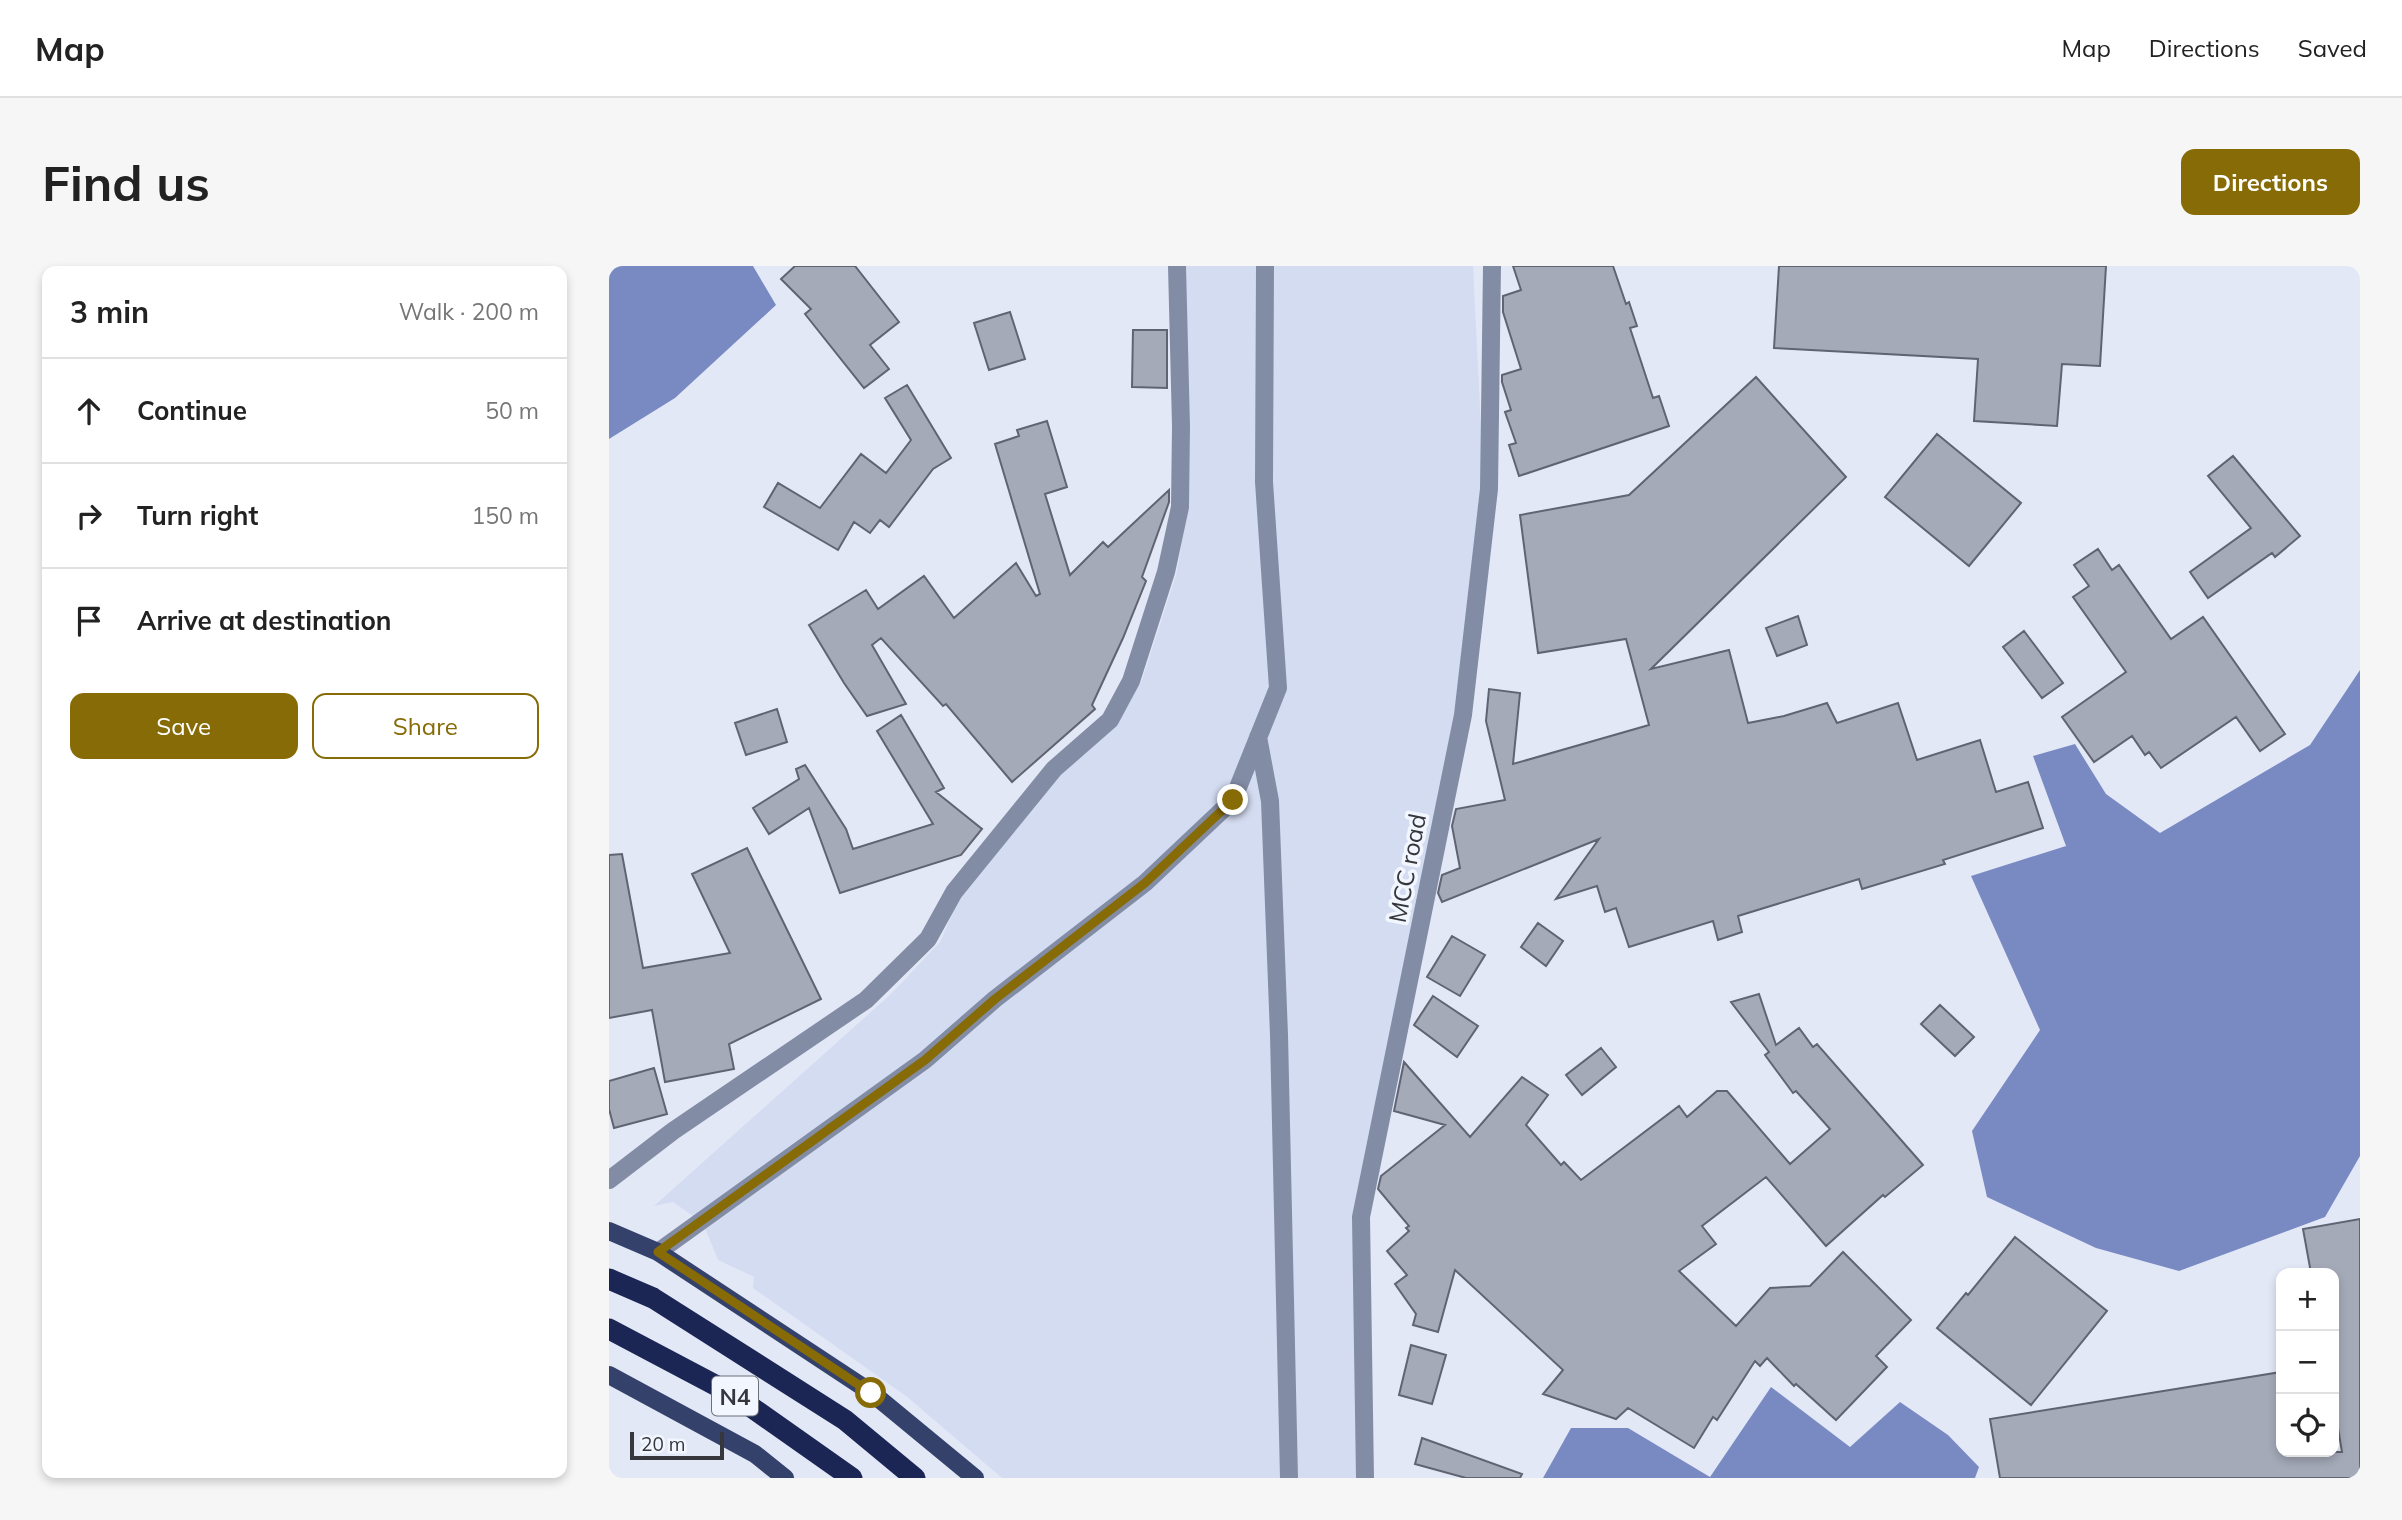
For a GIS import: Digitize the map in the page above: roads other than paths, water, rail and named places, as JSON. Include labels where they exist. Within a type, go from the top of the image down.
[{"type":"highway","name":"N4","points":[[609,1279],[653,1298],[845,1420],[915,1478]]},
{"type":"highway","name":"N4","points":[[609,1329],[734,1395],[852,1478]]},
{"type":"main road","points":[[609,1231],[658,1252],[871,1393],[975,1478]]},
{"type":"main road","points":[[609,1375],[755,1454],[785,1478]]},
{"type":"street","points":[[609,1180],[673,1131],[866,1000],[928,939],[954,892],[1055,769],[1111,720],[1131,681],[1162,584],[1180,507],[1177,266]]},
{"type":"street","points":[[658,1252],[925,1060],[995,999],[1145,883],[1233,800],[1278,688],[1264,482],[1265,266]]},
{"type":"street","name":"MCC road","points":[[1365,1478],[1361,1217],[1463,715],[1489,489],[1492,266]]},
{"type":"street","points":[[1258,736],[1270,801],[1279,1035],[1289,1478]]},
{"type":"water","points":[[609,266],[753,266],[776,305],[675,398],[609,439]]},
{"type":"water","points":[[2360,670],[2360,1156],[2325,1217],[2179,1271],[2096,1248],[1987,1197],[1972,1131],[2040,1030],[1971,876],[2066,846],[2033,756],[2075,744],[2106,794],[2160,833],[2310,745]]},
{"type":"water","points":[[1771,1387],[1850,1447],[1900,1402],[1948,1435],[1979,1467],[1975,1478],[1543,1478],[1571,1428],[1628,1428],[1710,1477]]}]
